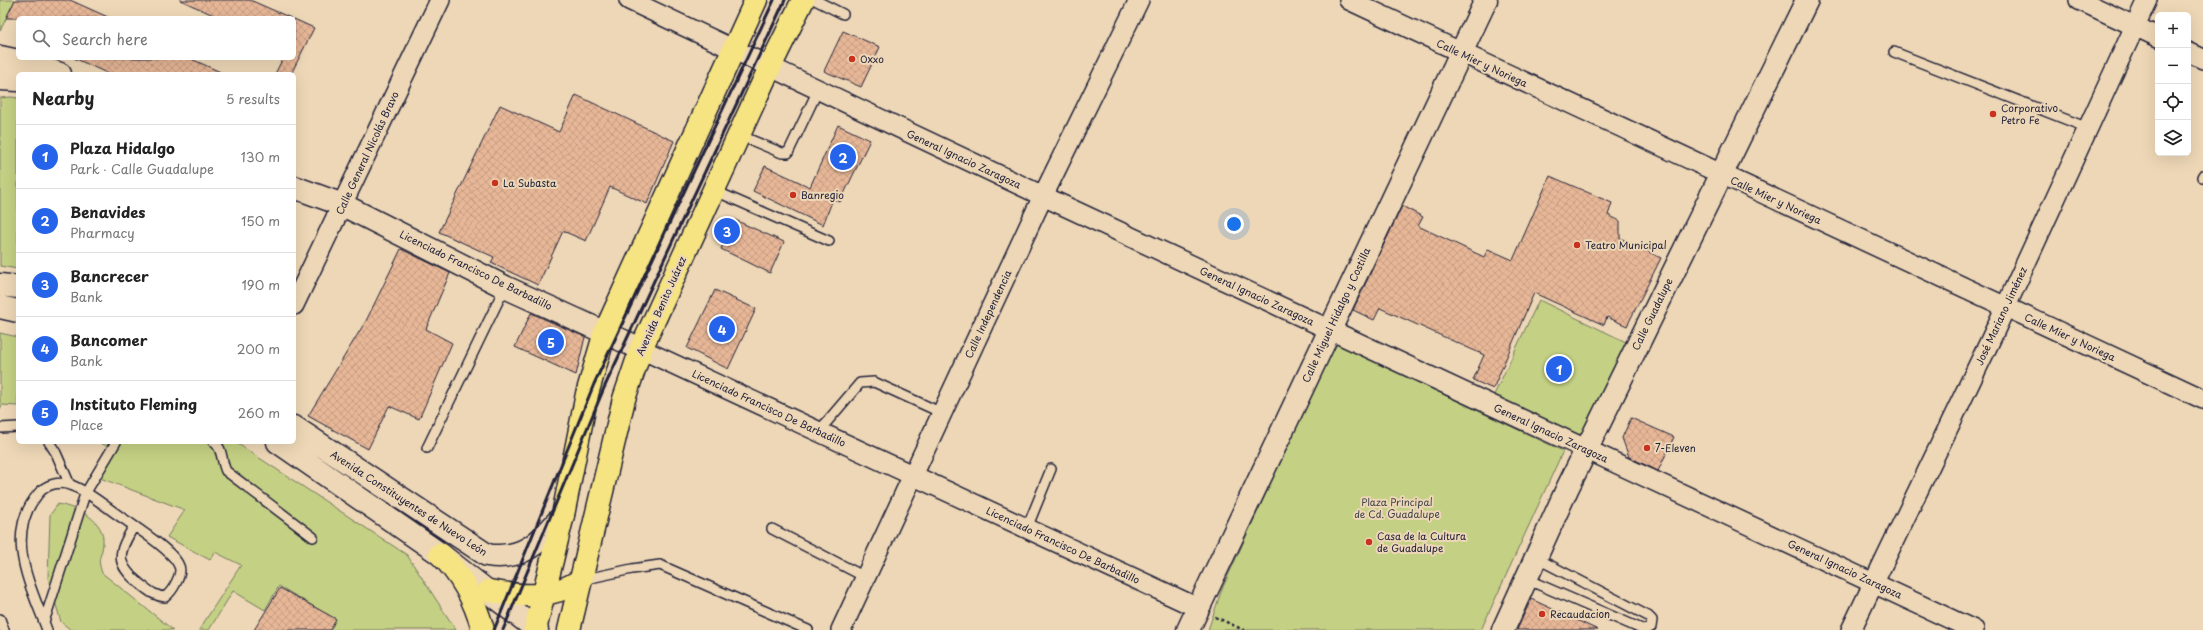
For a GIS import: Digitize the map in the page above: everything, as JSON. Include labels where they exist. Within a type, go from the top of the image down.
[{"type":"main road","points":[[536,630],[542,596],[563,515],[587,394],[605,332],[756,0]]},
{"type":"main road","name":"Avenida Benito Juárez","points":[[570,630],[624,399],[641,349],[770,67],[803,0]]},
{"type":"main road","points":[[440,554],[453,566],[466,586],[474,601],[483,630]]},
{"type":"main road","points":[[488,591],[518,596],[542,596],[569,588],[581,580]]},
{"type":"street","name":"Calle General Nicolás Bravo","points":[[296,301],[440,0]]},
{"type":"street","name":"General Ignacio Zaragoza","points":[[629,0],[1043,196],[1974,630]]},
{"type":"street","name":"Calle Independencia","points":[[841,630],[912,474],[1043,196],[1139,0]]},
{"type":"street","name":"Calle Mier y Noriega","points":[[1349,0],[1720,175],[2203,399]]},
{"type":"street","name":"Calle Miguel Hidalgo y Costilla","points":[[1188,630],[1329,329],[1486,0]]},
{"type":"street","name":"Calle Guadalupe","points":[[1503,630],[1535,557],[1586,450],[1806,0]]},
{"type":"street","points":[[2079,0],[2155,36]]},
{"type":"street","name":"José Mariano Jiménez","points":[[1851,630],[2006,307],[2147,0]]},
{"type":"street","points":[[2191,53],[2203,59]]},
{"type":"street","points":[[0,57],[28,63],[54,72]]},
{"type":"street","points":[[0,79],[16,80]]},
{"type":"street","name":"Licenciado Francisco De Barbadillo","points":[[296,188],[343,205],[506,287],[912,474],[1198,608]]},
{"type":"street","points":[[0,285],[16,287]]},
{"type":"street","points":[[0,307],[16,311]]},
{"type":"street","name":"Avenida Constituyentes de Nuevo León","points":[[296,428],[487,555],[510,557],[527,549],[540,539],[563,515]]},
{"type":"street","points":[[281,444],[440,554],[536,630]]},
{"type":"lane","points":[[814,0],[843,14]]},
{"type":"lane","points":[[1894,52],[2088,128]]},
{"type":"lane","points":[[739,135],[782,154],[788,152],[818,90]]},
{"type":"lane","points":[[713,190],[829,241]]},
{"type":"lane","points":[[427,448],[506,287]]},
{"type":"lane","points":[[819,431],[860,383],[874,382],[942,413]]},
{"type":"lane","points":[[0,428],[16,428]]},
{"type":"lane","points":[[50,444],[56,453],[70,485]]},
{"type":"lane","points":[[46,626],[85,494],[115,444]]},
{"type":"lane","points":[[215,444],[221,452],[221,463],[226,471],[312,537]]},
{"type":"lane","points":[[1027,528],[1051,470]]},
{"type":"lane","points":[[46,626],[24,566],[21,550],[21,527],[31,502],[42,489],[53,483],[70,485],[134,526],[174,558],[180,568],[172,589],[165,597],[153,594],[126,573],[122,563],[122,553],[124,544],[134,526]]},
{"type":"lane","points":[[772,529],[865,577]]},
{"type":"lane","points":[[1526,578],[1645,630],[1651,627],[1652,620],[1648,616],[1535,557]]},
{"type":"lane","points":[[581,580],[632,568],[660,565],[808,630]]},
{"type":"lane","points":[[0,619],[4,630]]},
{"type":"path","points":[[1198,608],[1244,630]]},
{"type":"green space","points":[[0,0],[15,0],[0,31]]},
{"type":"green space","points":[[0,98],[16,98],[16,269],[0,266]]},
{"type":"green space","points":[[1539,300],[1626,342],[1580,438],[1493,397]]},
{"type":"green space","points":[[0,333],[16,337],[16,406],[2,405],[0,409]]},
{"type":"green space","name":"Plaza Principal de Cd. Guadalupe","points":[[1335,343],[1563,451],[1481,630],[1208,630],[1222,589]]},
{"type":"green space","points":[[103,444],[238,444],[407,555],[456,630],[330,630],[335,619],[279,586],[265,610],[233,591],[209,630],[199,630],[241,565],[215,552],[210,560],[167,537],[185,510],[100,478],[96,472],[108,447]]},
{"type":"green space","points":[[58,504],[73,508],[95,521],[102,535],[103,543],[99,560],[102,573],[173,630],[71,630],[61,622],[48,578],[50,515]]},
{"type":"building","points":[[15,0],[70,0],[106,16],[16,16],[16,18],[6,18]]},
{"type":"building","points":[[180,0],[250,0],[286,16],[216,16]]},
{"type":"building","points":[[296,20],[314,28],[292,72],[276,72],[282,60],[296,60]]},
{"type":"building","name":"Oxxo","points":[[843,31],[880,47],[861,87],[824,71]]},
{"type":"building","points":[[78,60],[194,60],[220,72],[105,72]]},
{"type":"building","points":[[576,95],[674,141],[647,204],[610,187],[586,241],[563,231],[538,285],[491,263],[494,257],[439,232],[500,105],[559,132]]},
{"type":"building","points":[[838,125],[870,140],[840,202],[833,199],[823,225],[753,191],[765,166],[810,187]]},
{"type":"building","points":[[1550,176],[1612,203],[1608,215],[1620,221],[1620,238],[1661,258],[1627,326],[1607,317],[1604,325],[1534,293],[1493,389],[1473,380],[1484,355],[1380,308],[1374,320],[1353,310],[1402,206],[1423,217],[1418,226],[1484,257],[1488,249],[1513,260]]},
{"type":"building","points":[[735,220],[784,242],[770,273],[721,249]]},
{"type":"building","points":[[401,249],[450,273],[426,329],[452,343],[419,419],[389,406],[368,449],[308,416],[367,319]]},
{"type":"building","points":[[715,290],[756,309],[728,369],[687,348]]},
{"type":"building","points":[[531,313],[585,337],[576,375],[515,347]]},
{"type":"building","name":"7-Eleven","points":[[1631,418],[1674,437],[1658,471],[1629,457],[1622,438]]},
{"type":"building","points":[[280,588],[336,619],[330,630],[254,630]]},
{"type":"building","name":"Recaudacion","points":[[1531,599],[1598,630],[1517,630]]},
{"type":"railway","points":[[494,630],[594,384],[774,0]]},
{"type":"railway","points":[[503,630],[604,388],[785,0]]},
{"type":"place","name":"Oxxo","points":[[852,59]]},
{"type":"place","name":"Corporativo Petro Fe","points":[[1993,114]]},
{"type":"place","name":"Benavides","points":[[843,157]]},
{"type":"place","name":"La Subasta","points":[[495,183]]},
{"type":"place","name":"Banregio","points":[[793,195]]},
{"type":"place","name":"Bancrecer","points":[[727,231]]},
{"type":"place","name":"Teatro Municipal","points":[[1577,245]]},
{"type":"place","name":"Bancomer","points":[[722,329]]},
{"type":"place","name":"Instituto Fleming","points":[[551,342]]},
{"type":"place","name":"Plaza Hidalgo","points":[[1559,369]]},
{"type":"place","name":"7-Eleven","points":[[1647,448]]},
{"type":"place","name":"Casa de la Cultura de Guadalupe","points":[[1369,542]]},
{"type":"place","name":"Recaudacion","points":[[1542,614]]}]
